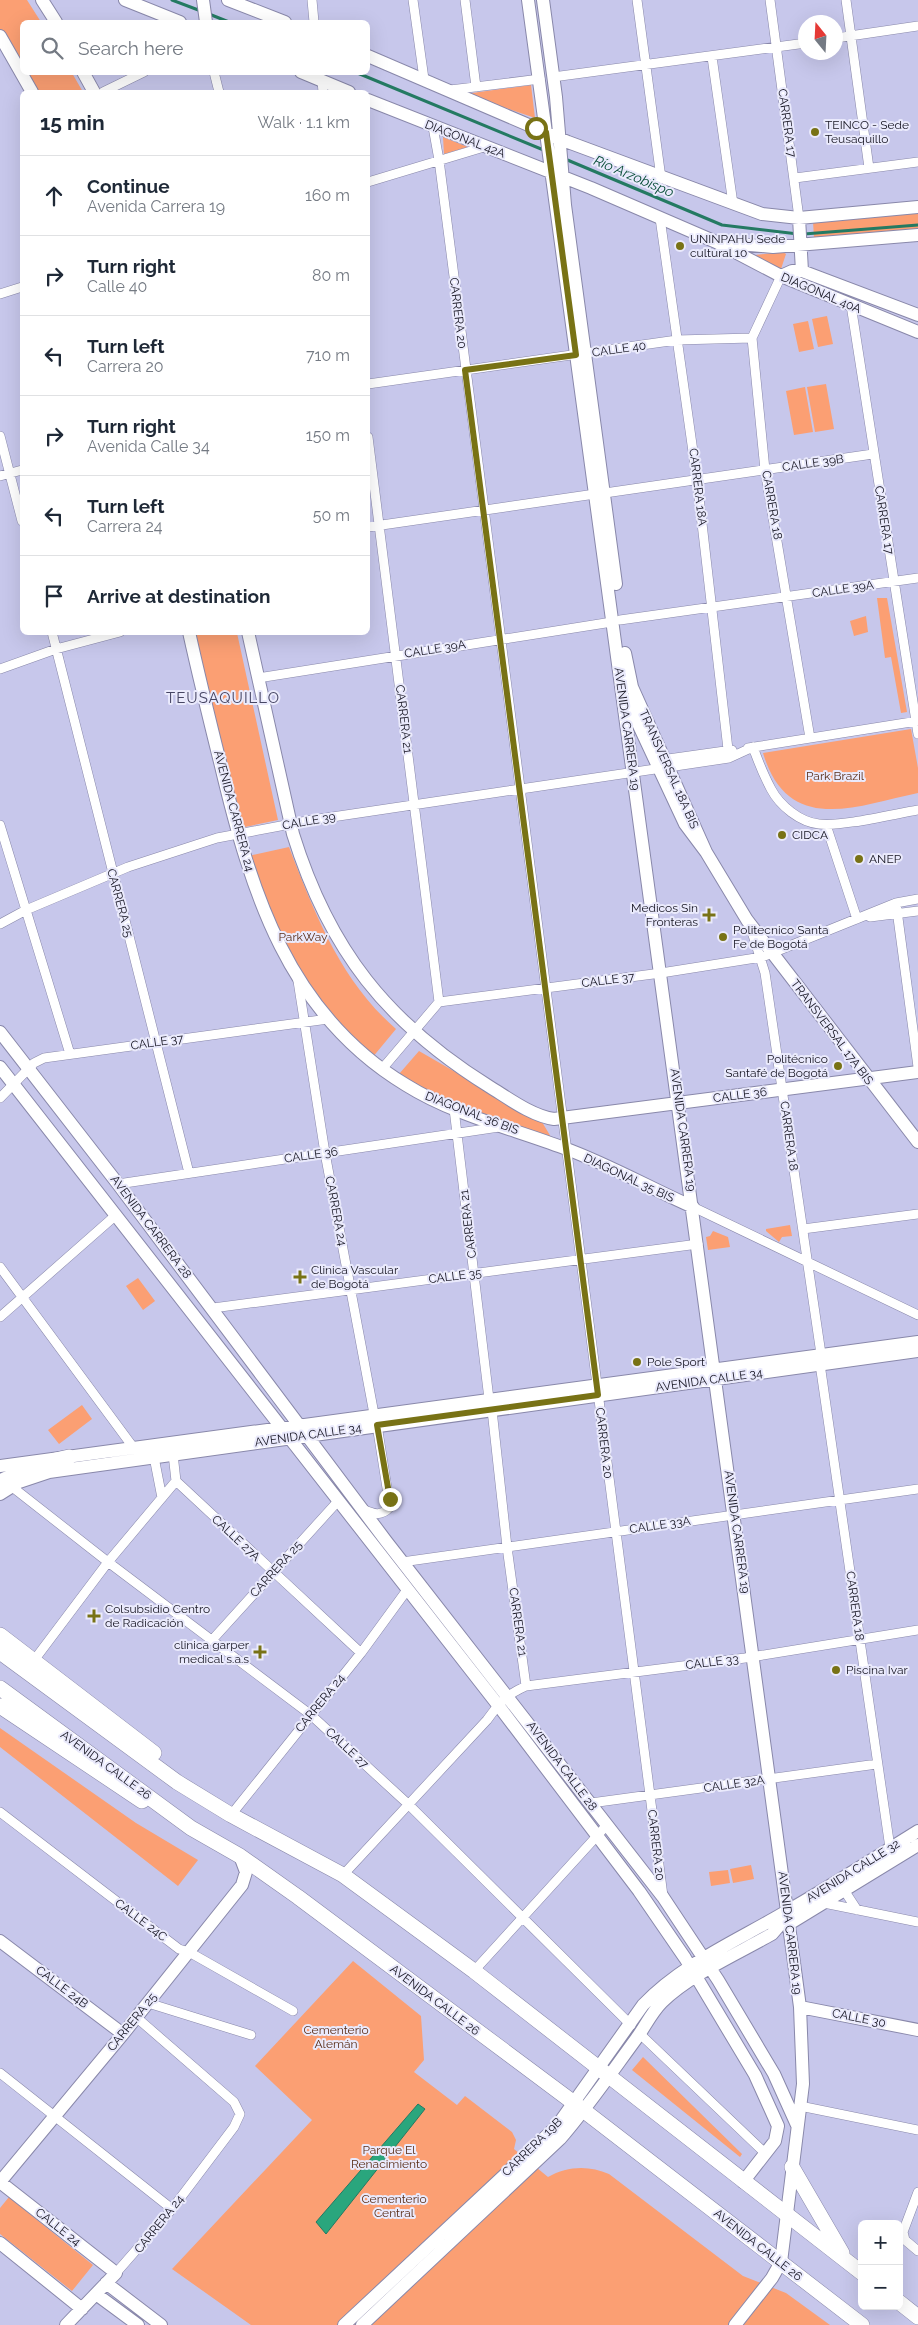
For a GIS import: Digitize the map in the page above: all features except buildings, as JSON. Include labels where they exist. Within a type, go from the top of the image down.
[{"type":"main road","points":[[42,0],[55,20]]},
{"type":"main road","points":[[125,0],[175,20]]},
{"type":"main road","points":[[228,0],[280,20]]},
{"type":"main road","name":"AVENIDA CARRERA 19","points":[[528,0],[540,79],[553,138]]},
{"type":"main road","name":"AVENIDA CARRERA 19","points":[[545,0],[553,77],[553,138],[556,171],[626,686],[633,770],[800,2007],[804,2069],[781,2262]]},
{"type":"main road","points":[[203,3],[206,20]]},
{"type":"main road","points":[[0,36],[20,71]]},
{"type":"main road","points":[[370,57],[449,90],[553,138],[762,214],[800,221],[918,207]]},
{"type":"main road","points":[[22,75],[31,90]]},
{"type":"main road","points":[[85,75],[93,90]]},
{"type":"main road","points":[[305,75],[322,87],[339,90]]},
{"type":"main road","name":"DIAGONAL 42A","points":[[370,101],[484,147],[556,171]]},
{"type":"main road","name":"DIAGONAL 40A","points":[[556,171],[716,242],[781,276],[918,332]]},
{"type":"main road","name":"CARRERA 17","points":[[800,221],[802,271]]},
{"type":"main road","points":[[716,242],[758,247],[918,235]]},
{"type":"main road","points":[[781,276],[802,271]]},
{"type":"main road","name":"DIAGONAL 40A","points":[[802,271],[918,315]]},
{"type":"main road","name":"AVENIDA CARRERA 24","points":[[190,635],[246,866],[269,922],[298,977],[328,1019],[360,1052],[382,1069]]},
{"type":"main road","points":[[249,635],[291,824],[303,866],[336,934],[362,974],[413,1032]]},
{"type":"main road","name":"TRANSVERSAL 18A BIS","points":[[626,686],[706,852],[747,920]]},
{"type":"main road","name":"TRANSVERSAL 17A BIS","points":[[747,920],[767,955],[918,1142]]},
{"type":"main road","name":"AVENIDA CARRERA 28","points":[[0,1032],[118,1184],[298,1424]]},
{"type":"main road","name":"DIAGONAL 36 BIS","points":[[413,1032],[499,1092],[546,1117],[563,1118]]},
{"type":"main road","name":"AVENIDA CARRERA 28","points":[[0,1067],[280,1427]]},
{"type":"main road","name":"DIAGONAL 36 BIS","points":[[382,1069],[407,1086],[454,1109],[566,1148]]},
{"type":"main road","name":"CALLE 36","points":[[563,1118],[918,1072]]},
{"type":"main road","name":"DIAGONAL 35 BIS","points":[[566,1148],[693,1207]]},
{"type":"main road","name":"AVENIDA CALLE 34","points":[[0,1494],[6,1484],[49,1472],[289,1438],[376,1420],[716,1374],[918,1342]]},
{"type":"main road","name":"AVENIDA CALLE 34","points":[[820,1359],[918,1351]]},
{"type":"main road","name":"AVENIDA CALLE 34","points":[[0,1466],[298,1424],[376,1420]]},
{"type":"main road","name":"AVENIDA CALLE 28","points":[[298,1424],[402,1562],[507,1694],[591,1803],[606,1826],[663,1897],[708,1964],[774,2074],[797,2125]]},
{"type":"main road","name":"AVENIDA CALLE 28","points":[[280,1427],[498,1705],[639,1891],[694,1972],[755,2075],[778,2126],[775,2141],[766,2154]]},
{"type":"main road","points":[[6,1484],[39,1464],[69,1457]]},
{"type":"main road","points":[[0,1634],[35,1659],[231,1815]]},
{"type":"main road","points":[[0,1652],[177,1782],[231,1815],[343,1875],[474,1971],[858,2270]]},
{"type":"main road","name":"AVENIDA CALLE 26","points":[[0,1688],[191,1828],[240,1856],[579,2107],[862,2325]]},
{"type":"main road","points":[[0,1706],[124,1791],[191,1828]]},
{"type":"main road","name":"AVENIDA CALLE 32","points":[[708,1964],[772,1934],[789,1917],[918,1831]]},
{"type":"main road","name":"AVENIDA CALLE 32","points":[[789,1917],[824,1903],[918,1845]]},
{"type":"main road","name":"CARRERA 25","points":[[0,2182],[123,2034],[242,1885],[246,1872],[240,1856]]},
{"type":"main road","name":"CALLE 24B","points":[[0,1940],[123,2034]]},
{"type":"main road","name":"CARRERA 19B","points":[[362,2325],[560,2140],[579,2107],[635,2030],[643,2006],[656,1992],[708,1964]]},
{"type":"main road","name":"CALLE 30","points":[[800,2007],[918,2030]]},
{"type":"main road","name":"CARRERA 19B","points":[[344,2325],[579,2107]]},
{"type":"main road","points":[[743,2182],[766,2154]]},
{"type":"main road","points":[[792,2167],[847,2261]]},
{"type":"main road","name":"CALLE 24","points":[[0,2182],[116,2273]]},
{"type":"main road","points":[[0,2243],[82,2309]]},
{"type":"main road","points":[[735,2325],[772,2278],[781,2262]]},
{"type":"main road","name":"CARRERA 24","points":[[66,2325],[116,2273]]},
{"type":"main road","points":[[106,2283],[161,2325]]},
{"type":"main road","points":[[96,2294],[138,2325]]},
{"type":"main road","points":[[903,2305],[918,2317]]},
{"type":"street","points":[[312,0],[314,20]]},
{"type":"street","points":[[413,0],[424,79]]},
{"type":"street","points":[[465,0],[476,87]]},
{"type":"street","points":[[637,0],[661,178]]},
{"type":"street","name":"CARRERA 17","points":[[770,0],[800,221]]},
{"type":"street","points":[[846,0],[869,168]]},
{"type":"street","points":[[843,37],[918,26]]},
{"type":"street","points":[[553,77],[798,44]]},
{"type":"street","points":[[712,57],[733,204]]},
{"type":"street","points":[[107,90],[138,75]]},
{"type":"street","points":[[215,75],[218,90]]},
{"type":"street","points":[[449,90],[540,79]]},
{"type":"street","name":"CARRERA 20","points":[[433,126],[439,160],[499,639],[563,1118],[632,1672],[663,1897]]},
{"type":"street","points":[[370,181],[484,147]]},
{"type":"street","points":[[794,178],[918,162]]},
{"type":"street","name":"CARRERA 18A","points":[[660,218],[697,480],[729,754]]},
{"type":"street","points":[[752,338],[781,276]]},
{"type":"street","points":[[0,294],[20,288]]},
{"type":"street","name":"CARRERA 17","points":[[851,305],[918,734]]},
{"type":"street","name":"CALLE 40","points":[[370,384],[677,340],[752,338]]},
{"type":"street","name":"CARRERA 18","points":[[752,338],[765,470],[788,596],[810,738]]},
{"type":"street","points":[[0,436],[20,513]]},
{"type":"street","name":"CARRERA 21","points":[[370,453],[439,1002]]},
{"type":"street","name":"CALLE 39B","points":[[370,527],[873,454]]},
{"type":"street","points":[[0,476],[20,470]]},
{"type":"street","name":"CALLE 39A","points":[[258,678],[616,621],[918,578]]},
{"type":"street","name":"CARRERA 25","points":[[53,635],[189,1173]]},
{"type":"street","points":[[0,669],[56,649],[109,635]]},
{"type":"street","name":"CALLE 39","points":[[0,924],[26,910],[112,874],[180,850],[238,834],[633,770],[729,754],[753,747],[917,721]]},
{"type":"street","points":[[753,747],[771,790],[779,801],[798,817],[809,822],[826,825],[918,810]]},
{"type":"street","points":[[0,825],[70,1054]]},
{"type":"street","points":[[826,825],[857,919]]},
{"type":"street","name":"CALLE 37","points":[[439,1002],[661,973],[767,955],[896,903],[918,899]]},
{"type":"street","points":[[896,903],[899,914],[918,1067]]},
{"type":"street","name":"CALLE 37","points":[[857,919],[918,910]]},
{"type":"street","name":"CARRERA 18","points":[[767,955],[782,1090],[890,1848]]},
{"type":"street","name":"CARRERA 24","points":[[298,977],[325,1153],[376,1420],[390,1507],[385,1513],[378,1515],[362,1509]]},
{"type":"street","points":[[382,1069],[439,1002]]},
{"type":"street","name":"CALLE 37","points":[[0,1098],[28,1069],[44,1058],[328,1019]]},
{"type":"street","name":"CARRERA 21","points":[[454,1109],[507,1547],[526,1686]]},
{"type":"street","name":"CALLE 36","points":[[118,1184],[503,1126]]},
{"type":"street","points":[[693,1207],[807,1260],[918,1315]]},
{"type":"street","points":[[802,1228],[918,1214]]},
{"type":"street","points":[[0,1317],[116,1215]]},
{"type":"street","name":"CALLE 35","points":[[212,1308],[698,1244]]},
{"type":"street","points":[[0,1267],[133,1447]]},
{"type":"street","points":[[35,1659],[108,1562],[176,1481],[173,1454]]},
{"type":"street","points":[[154,1457],[162,1498]]},
{"type":"street","name":"CALLE 27A","points":[[176,1481],[361,1653]]},
{"type":"street","name":"CALLE 27","points":[[6,1484],[311,1715],[408,1804],[522,1920],[766,2154]]},
{"type":"street","name":"CALLE 33A","points":[[402,1562],[918,1489]]},
{"type":"street","name":"CARRERA 25","points":[[213,1639],[339,1500]]},
{"type":"street","name":"CARRERA 24","points":[[231,1815],[361,1653],[407,1590]]},
{"type":"street","name":"CALLE 33","points":[[507,1694],[526,1686],[754,1656],[918,1630]]},
{"type":"street","points":[[343,1875],[486,1720],[507,1694]]},
{"type":"street","name":"CALLE 32A","points":[[591,1803],[877,1764]]},
{"type":"street","name":"CALLE 24C","points":[[0,1812],[179,1950],[189,1952],[293,2011]]},
{"type":"street","points":[[474,1971],[606,1826]]},
{"type":"street","points":[[844,1890],[857,1910]]},
{"type":"street","points":[[824,1903],[918,1922]]},
{"type":"street","points":[[148,2002],[252,2035]]},
{"type":"street","name":"CARRERA 24","points":[[116,2273],[172,2209],[234,2127],[240,2114],[234,2102],[136,2017]]},
{"type":"street","points":[[0,2073],[172,2209]]},
{"type":"street","points":[[800,2106],[918,2130]]},
{"type":"street","points":[[918,2192],[903,2232],[907,2243],[918,2251]]},
{"type":"green space","points":[[0,0],[27,0],[40,20],[20,20],[20,65],[0,30]]},
{"type":"green space","points":[[26,75],[73,75],[82,90],[34,90]]},
{"type":"green space","points":[[531,85],[535,118],[465,94]]},
{"type":"green space","points":[[443,137],[468,147],[444,154]]},
{"type":"green space","points":[[918,212],[918,230],[814,239],[813,221]]},
{"type":"green space","points":[[783,252],[786,254],[781,269],[777,269],[755,255]]},
{"type":"green space","points":[[827,316],[833,344],[818,347],[812,319]]},
{"type":"green space","points":[[808,321],[814,349],[799,352],[793,324]]},
{"type":"green space","points":[[826,384],[834,429],[815,432],[807,387]]},
{"type":"green space","points":[[805,387],[813,432],[794,435],[786,391]]},
{"type":"green space","points":[[877,598],[887,598],[907,712],[901,713],[891,657],[885,658]]},
{"type":"green space","points":[[866,616],[868,632],[854,636],[850,621]]},
{"type":"green space","points":[[195,635],[237,635],[278,820],[240,828]]},
{"type":"green space","name":"Park Brazil","points":[[911,729],[918,768],[918,793],[848,808],[827,809],[807,806],[789,796],[774,779],[763,753]]},
{"type":"green space","name":"ParkWay","points":[[289,847],[309,897],[344,968],[376,1010],[396,1029],[372,1058],[350,1037],[290,960],[248,856]]},
{"type":"green space","points":[[419,1051],[542,1122],[551,1137],[452,1104],[399,1074]]},
{"type":"green space","points":[[790,1225],[792,1236],[782,1237],[779,1242],[766,1231],[766,1229]]},
{"type":"green space","points":[[713,1231],[728,1237],[730,1247],[708,1250],[706,1237],[710,1236]]},
{"type":"green space","points":[[138,1278],[155,1301],[143,1310],[126,1286]]},
{"type":"green space","points":[[82,1405],[92,1419],[59,1444],[48,1430]]},
{"type":"green space","points":[[0,1728],[136,1823],[198,1860],[178,1886],[0,1747]]},
{"type":"green space","points":[[751,1865],[754,1879],[733,1883],[730,1869]]},
{"type":"green space","points":[[728,1870],[730,1883],[711,1886],[709,1872]]},
{"type":"green space","name":"Cementerio Central","points":[[353,1961],[421,2016],[424,2060],[414,2072],[457,2105],[465,2096],[512,2132],[516,2140],[514,2149],[548,2177],[555,2173],[578,2168],[594,2169],[609,2174],[743,2276],[786,2293],[830,2325],[251,2325],[172,2269],[312,2120],[255,2066]]},
{"type":"green space","points":[[643,2057],[742,2154],[740,2157],[632,2070]]},
{"type":"green space","points":[[9,2197],[93,2265],[72,2291],[0,2234],[0,2208]]},
{"type":"shaded area","points":[[418,2104],[425,2109],[326,2234],[316,2222]]},
{"type":"waterway","name":"Río Arzobispo","points":[[172,0],[201,11]]},
{"type":"waterway","name":"Río Arzobispo","points":[[209,14],[224,20]]},
{"type":"waterway","name":"Río Arzobispo","points":[[362,75],[546,151]]},
{"type":"waterway","name":"Río Arzobispo","points":[[565,159],[722,225],[798,234]]},
{"type":"waterway","name":"Río Arzobispo","points":[[804,234],[918,225]]},
{"type":"place","name":"TEINCO - Sede Teusaquillo","points":[[815,132]]},
{"type":"place","name":"UNINPAHU Sede cultural 10","points":[[680,246]]},
{"type":"place","name":"CIDCA","points":[[782,835]]},
{"type":"place","name":"ANEP","points":[[859,859]]},
{"type":"place","name":"Medicos Sin Fronteras","points":[[709,915]]},
{"type":"place","name":"Politecnico Santa Fe de Bogotá","points":[[723,937]]},
{"type":"place","name":"Politécnico Santafé de Bogotá","points":[[838,1066]]},
{"type":"place","name":"Clinica Vascular de Bogotá","points":[[300,1277]]},
{"type":"place","name":"Pole Sport","points":[[637,1362]]},
{"type":"place","name":"Colsubsidio Centro de Radicación","points":[[94,1616]]},
{"type":"place","name":"clinica garper medical s.a.s","points":[[260,1652]]},
{"type":"place","name":"Piscina Ivar","points":[[836,1670]]},
{"type":"district","name":"TEUSAQUILLO","points":[[223,698]]},
{"type":"route","points":[[390,1499],[377,1425],[598,1395],[465,370],[576,355],[546,132],[536,128]]},
{"type":"park label","name":"Cementerio Alemán","points":[[336,2037]]},
{"type":"park label","name":"Parque El Renacimiento","points":[[389,2157]]}]
